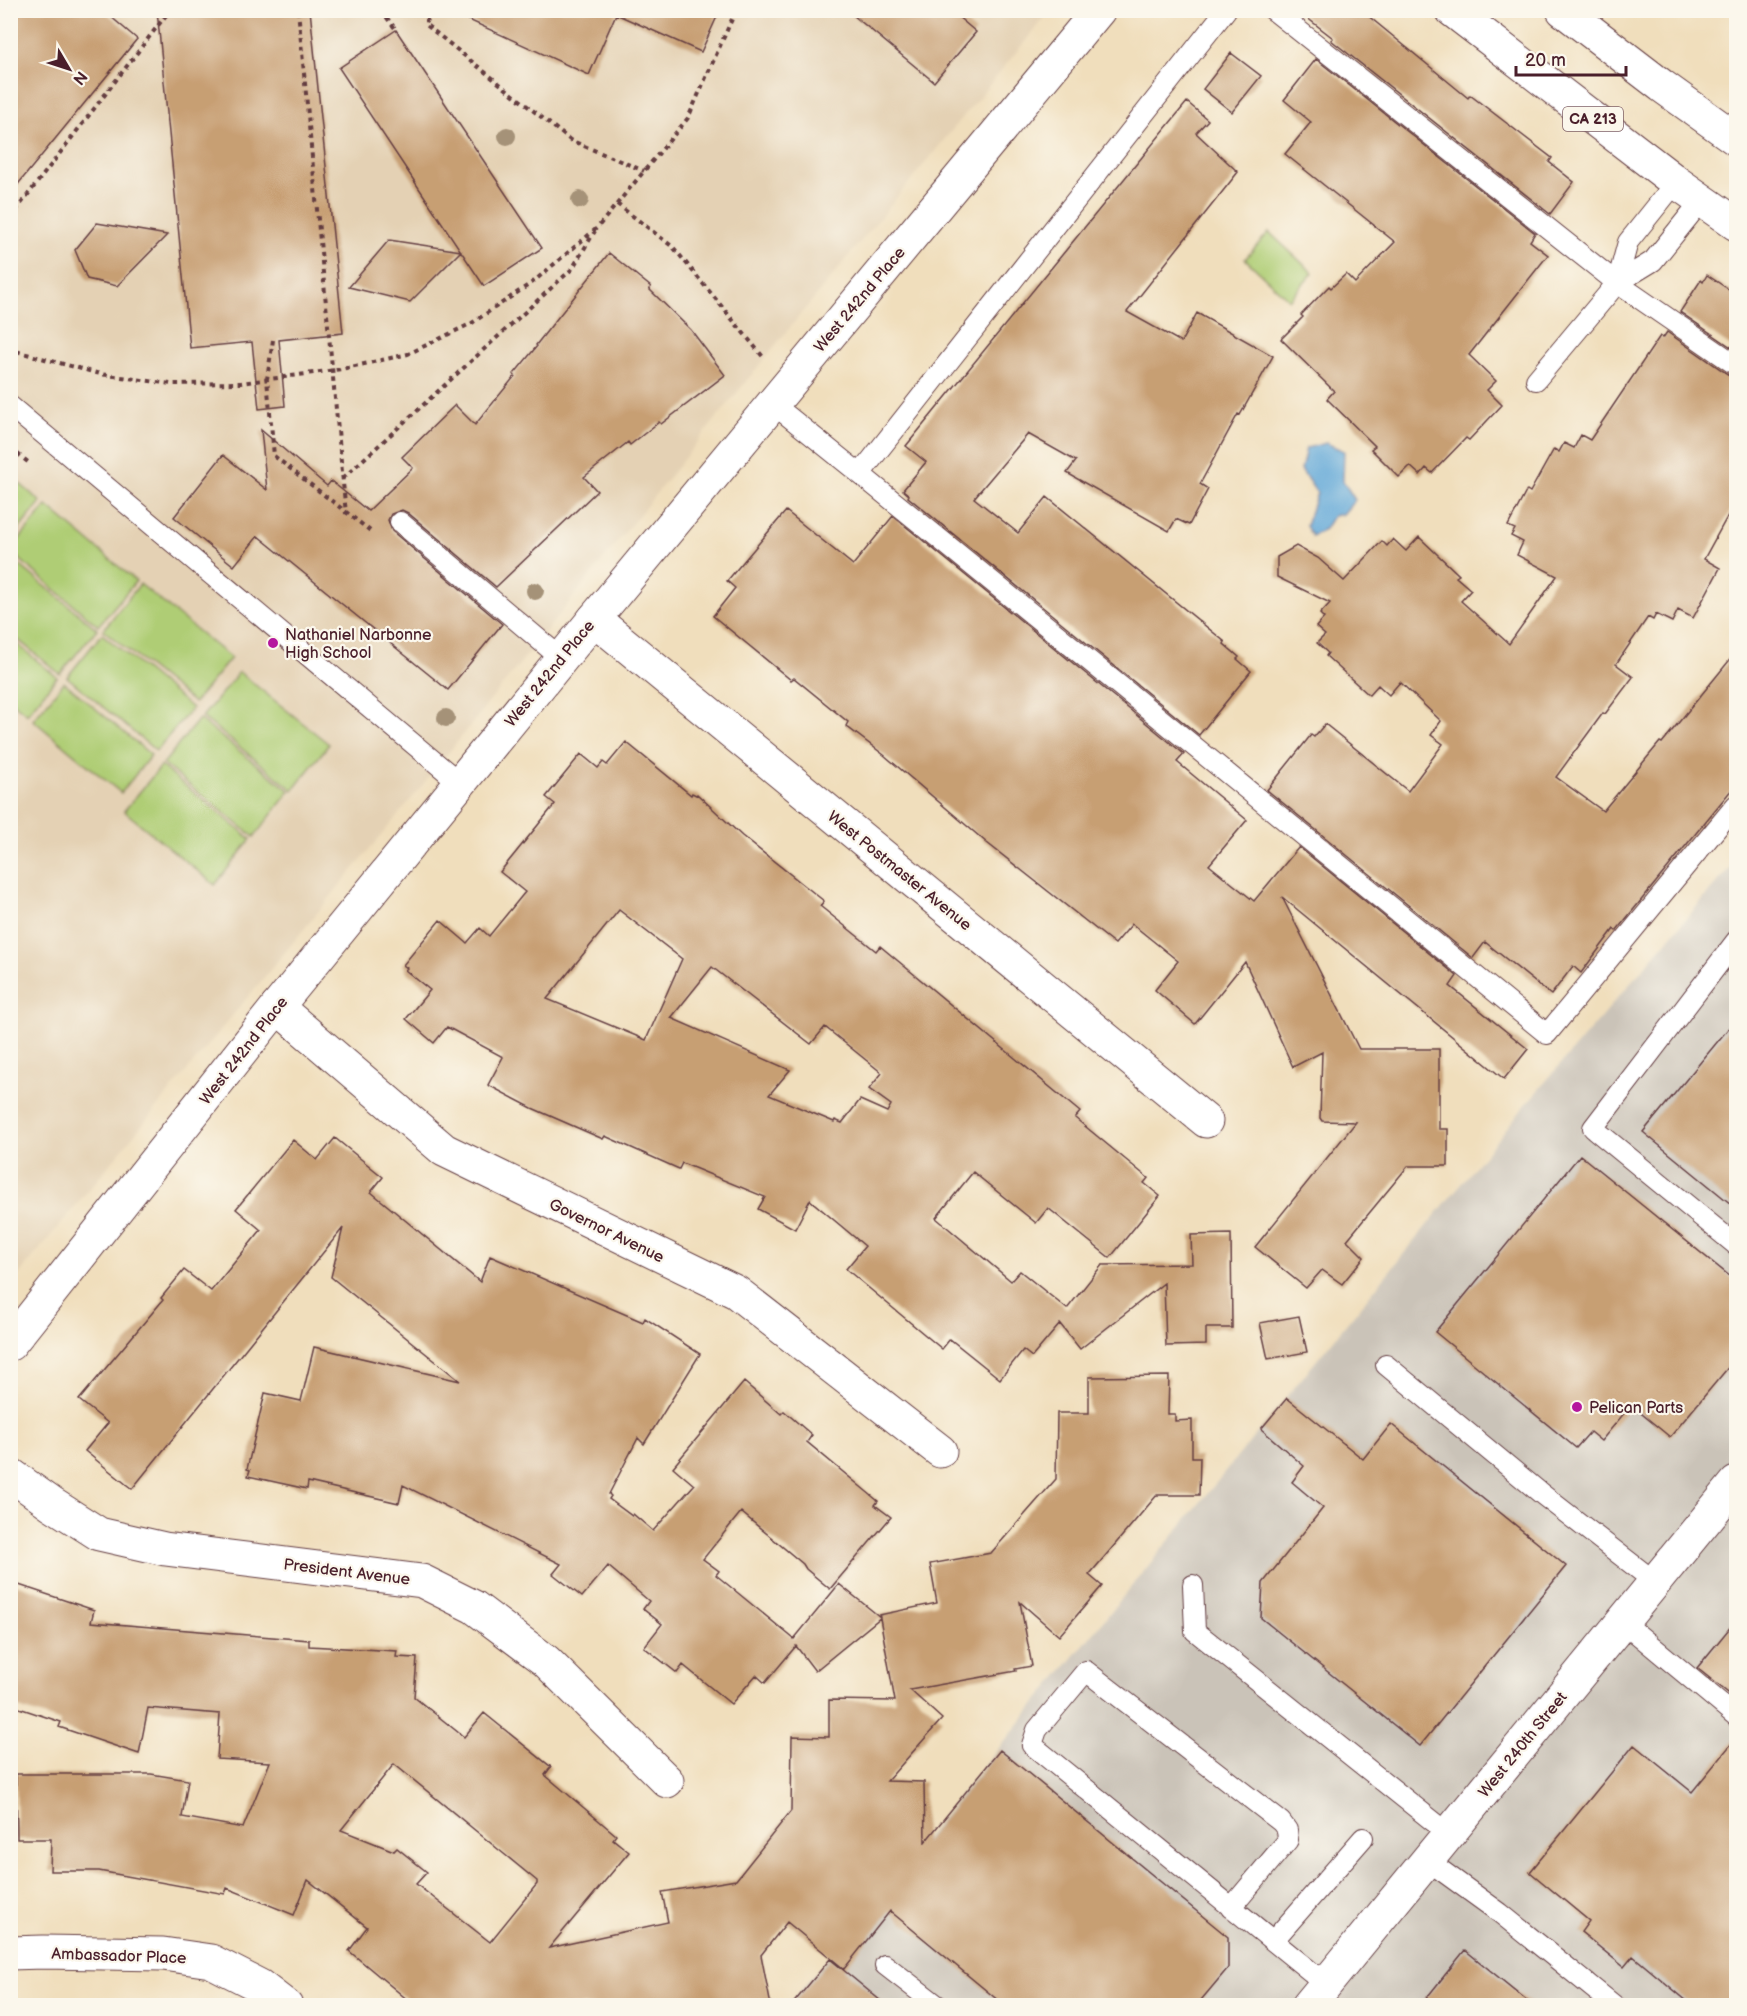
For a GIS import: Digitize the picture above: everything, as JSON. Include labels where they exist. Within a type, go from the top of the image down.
[{"type":"street","name":"West 242nd Place","points":[[10,1344],[277,1007],[594,619],[1099,10]]},
{"type":"street","name":"CA 213","points":[[1452,10],[1689,191],[1737,224]]},
{"type":"street","points":[[1563,10],[1662,86],[1737,139]]},
{"type":"street","name":"West Postmaster Avenue","points":[[594,619],[1206,1121]]},
{"type":"street","name":"Governor Avenue","points":[[277,1007],[444,1150],[736,1292],[940,1451]]},
{"type":"street","name":"President Avenue","points":[[10,1474],[99,1534],[165,1549],[422,1581],[474,1606],[546,1661],[667,1781]]},
{"type":"street","name":"West 240th Street","points":[[1317,1995],[1737,1483]]},
{"type":"street","name":"Ambassador Place","points":[[10,1953],[163,1954],[211,1961],[260,1986],[286,2006]]},
{"type":"lane","points":[[860,474],[1226,10]]},
{"type":"lane","points":[[1273,10],[1617,283],[1737,365]]},
{"type":"lane","points":[[1617,283],[1628,242],[1689,191]]},
{"type":"lane","points":[[1536,380],[1617,283],[1653,261],[1689,191]]},
{"type":"lane","points":[[773,404],[1547,1034],[1737,805]]},
{"type":"lane","points":[[10,406],[460,783]]},
{"type":"lane","points":[[400,522],[562,659]]},
{"type":"lane","points":[[1737,941],[1593,1128],[1737,1245]]},
{"type":"lane","points":[[1386,1365],[1544,1495],[1655,1582]]},
{"type":"lane","points":[[1193,1585],[1195,1631],[1449,1834]]},
{"type":"lane","points":[[1623,1622],[1737,1716]]},
{"type":"lane","points":[[1231,1908],[1288,1840],[1287,1830],[1281,1822],[1086,1671],[1037,1730],[1032,1745],[1231,1908],[1273,1941],[1317,1995]]},
{"type":"lane","points":[[1273,1941],[1363,1838]]},
{"type":"lane","points":[[1427,1860],[1500,1913],[1615,2006]]},
{"type":"lane","points":[[885,1965],[939,2006]]},
{"type":"path","points":[[10,218],[170,10]]},
{"type":"path","points":[[298,10],[346,514]]},
{"type":"path","points":[[381,10],[397,31]]},
{"type":"path","points":[[431,10],[425,24],[570,140],[644,171]]},
{"type":"path","points":[[343,478],[572,269],[597,228],[688,118],[736,10]]},
{"type":"path","points":[[617,204],[673,247],[764,359]]},
{"type":"path","points":[[10,354],[12,350],[100,374],[171,384],[241,383],[334,370],[408,354],[472,323],[533,282],[597,228]]},
{"type":"path","points":[[273,340],[267,379],[274,456],[375,535]]},
{"type":"shaded area","name":"Nathaniel Narbonne High School","points":[[11,11],[1050,11],[764,359],[417,792],[11,1284]]},
{"type":"shaded area","points":[[1736,861],[1736,2005],[788,2006],[1528,1102]]},
{"type":"green space","points":[[1269,232],[1313,273],[1289,300],[1245,259]]},
{"type":"green space","points":[[11,476],[41,502],[11,539]]},
{"type":"green space","points":[[47,506],[136,581],[98,626],[11,552],[11,549]]},
{"type":"green space","points":[[11,558],[97,629],[60,674],[11,634]]},
{"type":"green space","points":[[140,584],[231,658],[194,703],[103,630]]},
{"type":"green space","points":[[102,634],[192,708],[156,751],[67,677]]},
{"type":"green space","points":[[11,639],[57,677],[27,714],[11,701]]},
{"type":"green space","points":[[239,672],[329,744],[293,790],[202,717]]},
{"type":"green space","points":[[64,682],[151,755],[121,793],[33,720]]},
{"type":"green space","points":[[199,719],[290,791],[254,837],[163,764]]},
{"type":"green space","points":[[161,766],[251,839],[215,885],[124,811]]},
{"type":"water","points":[[1326,443],[1344,451],[1343,481],[1355,500],[1343,514],[1333,516],[1325,529],[1312,536],[1306,526],[1317,493],[1301,470],[1306,448]]},
{"type":"building","points":[[10,10],[103,10],[137,39],[10,194]]},
{"type":"building","points":[[157,10],[310,10],[343,333],[279,340],[285,406],[259,409],[252,342],[190,348]]},
{"type":"building","points":[[447,10],[720,10],[701,52],[616,14],[589,75]]},
{"type":"building","points":[[847,10],[950,10],[976,32],[934,82]]},
{"type":"building","points":[[1297,10],[1361,10],[1468,98],[1470,95],[1552,158],[1549,162],[1574,182],[1550,214],[1331,40],[1333,38]]},
{"type":"building","points":[[396,30],[542,248],[484,286],[339,68]]},
{"type":"building","points":[[1231,53],[1261,76],[1232,112],[1203,89]]},
{"type":"building","points":[[1316,59],[1535,233],[1530,241],[1548,255],[1469,355],[1496,381],[1487,390],[1502,405],[1469,440],[1466,438],[1432,473],[1426,468],[1420,475],[1410,466],[1399,477],[1371,449],[1375,446],[1327,399],[1334,391],[1281,339],[1329,286],[1331,288],[1346,274],[1355,283],[1395,242],[1285,154],[1311,122],[1284,100]]},
{"type":"building","points":[[1187,102],[1208,120],[1196,133],[1238,172],[1127,312],[1181,342],[1197,313],[1273,356],[1200,484],[1208,489],[1189,525],[1176,519],[1169,531],[1067,473],[1076,461],[1028,434],[974,498],[1018,533],[1047,497],[1225,642],[1224,644],[1239,657],[1237,659],[1251,671],[1199,735],[908,497],[909,495],[903,490],[926,462],[906,446]]},
{"type":"building","points":[[97,223],[167,235],[117,286],[87,279],[75,250]]},
{"type":"building","points":[[389,240],[461,251],[410,302],[349,287]]},
{"type":"building","points":[[609,253],[651,287],[649,289],[691,330],[725,375],[661,424],[659,422],[630,445],[628,442],[584,477],[597,491],[496,587],[408,513],[402,510],[391,514],[388,520],[392,531],[502,624],[448,690],[258,536],[234,566],[174,517],[223,455],[267,490],[261,430],[327,486],[331,481],[368,511],[413,468],[402,457],[455,405],[475,425]]},
{"type":"building","points":[[1707,275],[1737,295],[1737,351],[1680,312],[1701,280],[1703,282]]},
{"type":"building","points":[[1667,332],[1729,375],[1737,377],[1737,499],[1704,559],[1720,568],[1693,618],[1678,610],[1672,622],[1656,614],[1653,620],[1648,617],[1616,664],[1633,677],[1605,714],[1603,713],[1556,777],[1603,811],[1737,651],[1737,783],[1616,931],[1614,929],[1581,973],[1573,966],[1551,995],[1485,942],[1473,958],[1267,790],[1311,735],[1314,737],[1325,724],[1408,791],[1443,744],[1431,735],[1441,721],[1400,682],[1389,695],[1378,685],[1369,695],[1326,656],[1328,653],[1317,643],[1325,635],[1316,627],[1324,618],[1320,614],[1330,603],[1277,577],[1277,557],[1296,546],[1318,558],[1344,581],[1382,541],[1387,546],[1393,539],[1406,551],[1419,537],[1459,575],[1456,577],[1471,590],[1461,601],[1509,644],[1557,576],[1517,555],[1523,542],[1511,536],[1515,529],[1508,526],[1527,490],[1530,492],[1554,449],[1559,452],[1564,443],[1574,448],[1581,435],[1590,440],[1660,336],[1663,338]]},
{"type":"building","points":[[786,511],[853,565],[893,516],[1184,754],[1177,762],[1247,820],[1209,865],[1254,901],[1299,847],[1457,976],[1450,986],[1528,1049],[1504,1079],[1282,897],[1359,1049],[1439,1049],[1439,1129],[1448,1129],[1448,1166],[1408,1166],[1347,1240],[1364,1257],[1342,1284],[1322,1270],[1306,1288],[1255,1247],[1356,1122],[1322,1121],[1320,1118],[1322,1052],[1293,1067],[1245,962],[1195,1024],[1155,990],[1178,961],[1132,924],[1115,944],[987,843],[884,755],[846,726],[848,722],[794,678],[791,680],[713,616],[735,588],[727,581]]},
{"type":"building","points":[[626,742],[691,795],[692,793],[697,794],[742,836],[824,901],[820,906],[876,951],[880,946],[1080,1112],[1075,1118],[1148,1178],[1144,1183],[1160,1196],[1110,1258],[1048,1208],[1036,1223],[973,1172],[936,1218],[1011,1281],[1020,1271],[1067,1309],[1102,1265],[1192,1264],[1191,1235],[1231,1234],[1232,1328],[1206,1328],[1206,1345],[1166,1346],[1164,1283],[1080,1349],[1060,1324],[1032,1357],[1023,1350],[1000,1379],[950,1339],[942,1349],[846,1269],[865,1246],[810,1200],[795,1229],[758,1209],[765,1197],[682,1163],[679,1169],[605,1136],[603,1139],[532,1108],[488,1085],[503,1057],[447,1027],[434,1043],[406,1019],[430,990],[405,970],[407,968],[403,965],[440,920],[467,943],[480,928],[489,936],[525,892],[500,872],[555,804],[546,797],[581,754],[598,768],[603,762],[607,765]],"holes":[[[619,910],[682,959],[646,1040],[547,999]],[[712,967],[811,1044],[825,1027],[882,1073],[869,1089],[891,1105],[887,1112],[860,1100],[842,1123],[835,1120],[834,1122],[769,1095],[790,1070],[671,1018]]]},
{"type":"building","points":[[1737,1018],[1737,1209],[1643,1132]]},
{"type":"building","points":[[335,1138],[383,1177],[371,1192],[480,1282],[490,1256],[643,1322],[645,1318],[700,1354],[644,1444],[638,1438],[609,1494],[611,1496],[609,1499],[632,1516],[633,1514],[653,1531],[694,1485],[673,1467],[744,1382],[781,1414],[784,1411],[812,1435],[807,1442],[878,1501],[875,1505],[891,1517],[830,1589],[741,1512],[703,1559],[719,1571],[716,1575],[794,1639],[839,1584],[880,1617],[879,1615],[937,1603],[930,1564],[991,1553],[1056,1479],[1057,1413],[1089,1413],[1089,1377],[1169,1376],[1168,1414],[1175,1414],[1175,1421],[1192,1420],[1192,1457],[1200,1457],[1199,1495],[1157,1495],[1089,1575],[1102,1586],[1059,1636],[1020,1602],[1032,1666],[1015,1669],[1016,1671],[910,1690],[942,1719],[887,1781],[924,1782],[925,1842],[1000,1750],[1228,1937],[1228,1968],[1196,2006],[1005,2006],[890,1911],[844,1969],[787,1922],[761,1955],[771,2006],[415,2006],[349,1951],[367,1927],[308,1880],[294,1915],[227,1888],[225,1894],[99,1871],[50,1871],[51,1839],[17,1839],[16,1774],[151,1774],[188,1780],[182,1817],[243,1828],[270,1762],[217,1759],[220,1714],[148,1708],[139,1754],[59,1727],[61,1722],[10,1705],[10,1582],[94,1610],[91,1622],[309,1640],[309,1646],[397,1651],[396,1657],[417,1658],[414,1697],[464,1737],[484,1713],[551,1767],[545,1775],[616,1835],[613,1839],[629,1852],[549,1948],[668,1922],[662,1892],[736,1880],[791,1811],[792,1736],[829,1737],[829,1700],[895,1701],[880,1618],[815,1671],[796,1646],[765,1683],[756,1675],[731,1704],[683,1665],[677,1673],[644,1647],[662,1624],[643,1609],[649,1601],[608,1566],[582,1597],[553,1574],[561,1564],[403,1485],[399,1503],[308,1482],[307,1489],[248,1476],[250,1470],[247,1469],[265,1393],[301,1401],[314,1347],[460,1381],[331,1277],[343,1228],[132,1489],[85,1451],[108,1423],[79,1400],[163,1300],[161,1298],[184,1270],[211,1291],[261,1230],[236,1209],[293,1140],[317,1160]],"holes":[[[394,1764],[537,1881],[537,1884],[490,1942],[416,1884],[427,1872],[397,1848],[394,1851],[341,1830]]]},
{"type":"building","points":[[1580,1155],[1737,1282],[1737,1357],[1670,1437],[1631,1405],[1601,1441],[1590,1432],[1576,1448],[1435,1332]]},
{"type":"building","points":[[1299,1316],[1307,1352],[1268,1359],[1260,1323]]},
{"type":"building","points":[[1287,1398],[1363,1459],[1391,1424],[1566,1566],[1420,1746],[1261,1618],[1263,1583],[1323,1508],[1292,1482],[1304,1466],[1261,1429]]},
{"type":"building","points":[[1737,1619],[1737,1700],[1697,1668]]},
{"type":"building","points":[[1737,1737],[1737,2006],[1693,2006],[1633,1956],[1624,1967],[1581,1932],[1589,1921],[1530,1872],[1634,1745],[1692,1792]]},
{"type":"building","points":[[1465,1950],[1534,2006],[1420,2006]]},
{"type":"building","points":[[830,1959],[887,2006],[791,2006]]},
{"type":"place","name":"Nathaniel Narbonne High School","points":[[273,643]]},
{"type":"place","name":"Pelican Parts","points":[[1577,1407]]}]
